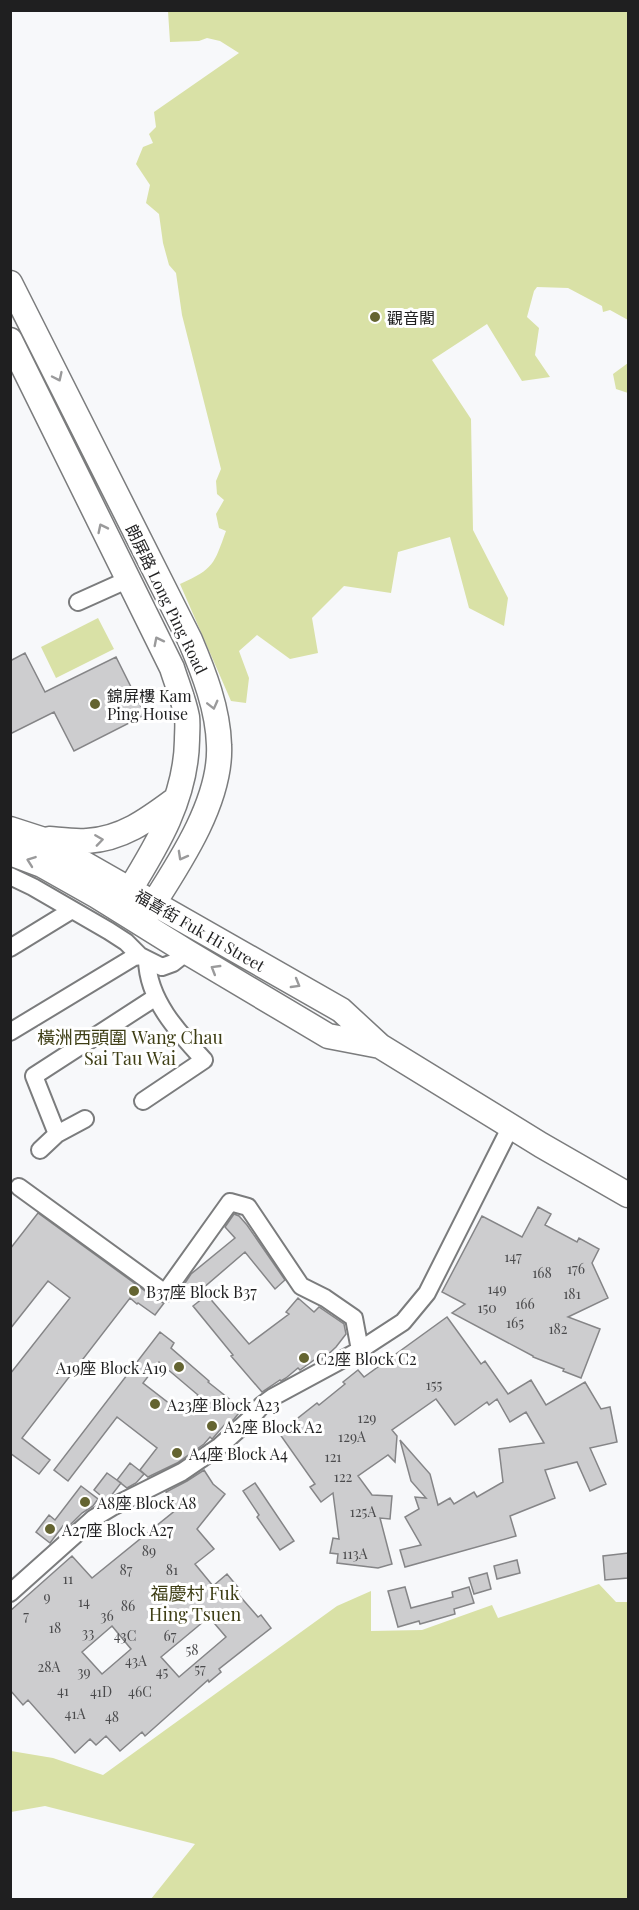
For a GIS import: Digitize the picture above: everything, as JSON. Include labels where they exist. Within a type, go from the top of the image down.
[{"type":"main road","name":"朗屏路 Long Ping Road","points":[[10,283],[190,640],[206,679],[215,714],[219,746],[215,781],[207,808],[180,860],[147,914]]},
{"type":"main road","name":"朗屏路 Long Ping Road","points":[[10,340],[172,668],[187,718],[187,760],[178,797],[164,832],[124,900]]},
{"type":"main road","points":[[40,838],[86,842],[108,839],[147,821],[178,797]]},
{"type":"main road","name":"福喜街 Fuk Hi Street","points":[[10,829],[40,838],[124,900],[147,914],[341,1010],[380,1046],[628,1195]]},
{"type":"main road","name":"福喜街 Fuk Hi Street","points":[[10,853],[124,900]]},
{"type":"main road","name":"福喜街 Fuk Hi Street","points":[[147,914],[187,952],[328,1036],[380,1046]]},
{"type":"street","points":[[78,602],[127,580]]},
{"type":"street","points":[[14,881],[72,910],[126,942],[143,958],[162,967],[166,967],[187,952]]},
{"type":"street","points":[[10,948],[72,910]]},
{"type":"street","points":[[10,1032],[134,957],[143,958]]},
{"type":"street","points":[[143,958],[156,997],[179,1033],[204,1060],[143,1101]]},
{"type":"street","points":[[57,1134],[34,1076],[156,997]]},
{"type":"street","points":[[40,1149],[57,1134],[85,1119]]},
{"type":"street","points":[[10,1593],[94,1518],[182,1472],[220,1446],[273,1397],[360,1350],[403,1322],[427,1293],[511,1126]]},
{"type":"street","points":[[19,1187],[165,1293],[230,1202],[249,1207],[300,1286],[325,1298],[354,1318],[360,1350]]},
{"type":"green space","points":[[168,11],[628,11],[628,320],[610,310],[603,312],[602,306],[568,288],[537,287],[527,317],[539,328],[535,355],[550,377],[522,381],[487,324],[432,360],[471,419],[473,530],[508,598],[504,626],[469,608],[450,537],[398,552],[391,593],[344,586],[312,618],[318,653],[290,659],[257,635],[239,651],[249,678],[246,703],[231,701],[180,584],[206,569],[219,551],[226,531],[219,528],[216,514],[224,500],[217,494],[216,481],[221,469],[182,315],[176,273],[169,265],[159,214],[146,203],[150,185],[136,164],[143,147],[153,143],[149,134],[156,127],[154,112],[239,53],[220,41],[207,38],[199,41],[170,42]]},
{"type":"green space","points":[[628,363],[628,393],[616,389],[613,374]]},
{"type":"green space","points":[[98,618],[114,649],[56,678],[41,647]]},
{"type":"green space","points":[[599,1584],[616,1602],[628,1602],[628,1899],[151,1899],[195,1844],[45,1806],[11,1812],[11,1751],[53,1758],[103,1775],[337,1606],[371,1591],[371,1631],[422,1630],[492,1605],[498,1618]]},
{"type":"building","points":[[25,653],[45,692],[116,657],[145,715],[74,751],[54,712],[10,734],[10,661]]},
{"type":"building","points":[[538,1207],[551,1214],[545,1225],[577,1242],[579,1238],[599,1249],[592,1263],[608,1298],[568,1317],[600,1329],[581,1378],[533,1357],[452,1313],[465,1304],[442,1292],[482,1216],[522,1237]]},
{"type":"building","points":[[38,1213],[164,1303],[155,1315],[130,1298],[22,1438],[50,1460],[39,1474],[10,1453],[10,1374],[70,1298],[48,1281],[10,1329],[10,1249]]},
{"type":"building","points":[[234,1214],[247,1225],[285,1280],[275,1289],[245,1252],[195,1295],[185,1283],[191,1274],[235,1238],[225,1227]]},
{"type":"building","points":[[207,1295],[249,1344],[289,1314],[286,1312],[298,1298],[314,1312],[319,1307],[344,1324],[346,1334],[324,1358],[319,1360],[317,1358],[300,1370],[298,1368],[262,1392],[193,1306]]},
{"type":"building","points":[[447,1317],[481,1364],[485,1361],[508,1394],[531,1380],[546,1405],[585,1382],[601,1409],[610,1407],[617,1442],[590,1448],[606,1484],[590,1491],[577,1462],[545,1470],[555,1498],[510,1516],[516,1536],[405,1567],[400,1550],[421,1545],[405,1517],[419,1509],[415,1497],[426,1498],[411,1481],[400,1440],[430,1474],[438,1505],[450,1498],[454,1504],[474,1492],[477,1497],[503,1482],[499,1449],[544,1443],[526,1412],[510,1422],[497,1399],[489,1405],[487,1402],[455,1425],[436,1399],[392,1430],[397,1436],[395,1462],[388,1455],[358,1476],[372,1495],[392,1496],[390,1519],[380,1518],[392,1564],[378,1568],[337,1563],[338,1554],[330,1553],[333,1538],[339,1539],[333,1493],[321,1502],[310,1487],[315,1484],[279,1433],[317,1403],[319,1405],[358,1370],[364,1377]]},
{"type":"building","points":[[160,1332],[174,1343],[171,1348],[242,1409],[212,1439],[210,1437],[177,1463],[148,1477],[140,1470],[157,1448],[117,1417],[68,1481],[54,1470]],"holes":[[[159,1362],[198,1395],[183,1414],[143,1383]]]},
{"type":"building","points":[[130,1463],[144,1474],[136,1483],[127,1488],[117,1480]]},
{"type":"building","points":[[204,1470],[213,1484],[225,1494],[197,1529],[214,1549],[195,1564],[213,1586],[227,1574],[241,1591],[238,1594],[258,1617],[261,1615],[271,1628],[219,1669],[221,1672],[209,1682],[208,1680],[145,1736],[142,1732],[120,1751],[106,1736],[96,1745],[90,1739],[75,1753],[28,1700],[23,1705],[10,1690],[10,1611],[72,1556],[92,1578],[177,1509],[166,1492]],"holes":[[[209,1617],[226,1637],[179,1677],[161,1657]],[[112,1626],[131,1649],[102,1674],[82,1652]]]},
{"type":"building","points":[[107,1473],[121,1483],[111,1496],[105,1499],[94,1490]]},
{"type":"building","points":[[255,1483],[294,1541],[280,1550],[257,1517],[259,1515],[243,1491]]},
{"type":"building","points":[[81,1486],[98,1499],[66,1529],[63,1526],[50,1543],[36,1532],[49,1515],[55,1520]]},
{"type":"building","points":[[628,1553],[628,1578],[605,1580],[603,1556]]},
{"type":"building","points":[[517,1560],[520,1573],[497,1579],[494,1566]]},
{"type":"building","points":[[487,1573],[491,1589],[474,1594],[469,1578]]},
{"type":"building","points":[[405,1587],[411,1608],[453,1597],[452,1592],[469,1587],[474,1603],[454,1609],[455,1614],[420,1624],[419,1621],[398,1627],[388,1591]]},
{"type":"place","name":"觀音閣","points":[[375,317]]},
{"type":"place","name":"錦屏樓 Kam Ping House","points":[[95,704]]},
{"type":"place","name":"B37座 Block B37","points":[[134,1291]]},
{"type":"place","name":"C2座 Block C2","points":[[304,1358]]},
{"type":"place","name":"A19座 Block A19","points":[[179,1367]]},
{"type":"place","name":"A23座 Block A23","points":[[155,1404]]},
{"type":"place","name":"A2座 Block A2","points":[[212,1426]]},
{"type":"place","name":"A4座 Block A4","points":[[177,1453]]},
{"type":"place","name":"A8座 Block A8","points":[[85,1502]]},
{"type":"place","name":"A27座 Block A27","points":[[50,1529]]},
{"type":"district","name":"橫洲西頭圍 Wang Chau Sai Tau Wai","points":[[130,1047]]},
{"type":"district","name":"福慶村 Fuk Hing Tsuen","points":[[195,1603]]}]
